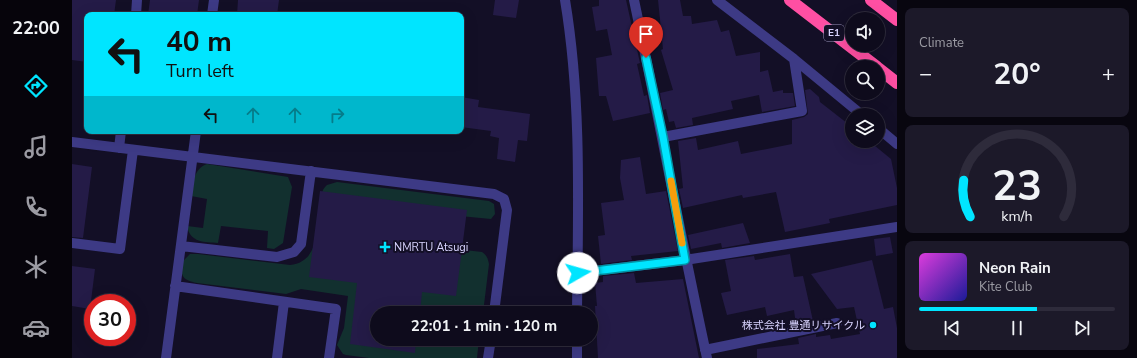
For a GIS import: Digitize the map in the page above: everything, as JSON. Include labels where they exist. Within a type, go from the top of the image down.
[{"type":"highway","name":"E1","points":[[790,0],[867,60]]},
{"type":"highway","points":[[871,0],[897,20]]},
{"type":"highway","name":"E1","points":[[885,74],[897,83]]},
{"type":"street","points":[[136,12],[138,0]]},
{"type":"street","points":[[212,12],[214,0]]},
{"type":"street","points":[[565,0],[572,44],[577,148],[577,306]]},
{"type":"street","points":[[634,0],[663,137],[685,260],[706,354],[837,323]]},
{"type":"street","points":[[717,0],[794,59],[854,108]]},
{"type":"street","points":[[663,137],[802,111],[794,59]]},
{"type":"street","points":[[119,148],[121,134]]},
{"type":"street","points":[[166,358],[196,134]]},
{"type":"street","points":[[885,134],[897,144]]},
{"type":"street","points":[[72,142],[494,194],[504,199],[507,210],[495,306]]},
{"type":"street","points":[[72,243],[120,249],[133,150]]},
{"type":"street","points":[[180,246],[277,257],[294,252],[302,244],[311,172]]},
{"type":"street","points":[[578,273],[685,260],[897,226]]},
{"type":"street","points":[[175,286],[336,309],[329,358]]},
{"type":"street","points":[[277,358],[284,302]]},
{"type":"street","points":[[488,358],[490,346]]},
{"type":"street","points":[[577,346],[577,358]]},
{"type":"green space","points":[[207,164],[288,177],[292,187],[283,243],[274,249],[267,248],[268,231],[221,226],[218,243],[195,239],[191,236],[187,226],[203,228],[207,199],[191,196],[196,173],[202,166]]},
{"type":"green space","points":[[337,182],[489,201],[494,204],[495,214],[491,219],[460,216],[456,249],[482,252],[488,259],[489,264],[484,306],[370,306],[370,346],[478,346],[477,358],[369,358],[346,355],[343,354],[337,345],[344,328],[348,296],[301,289],[286,294],[197,283],[189,281],[182,275],[181,263],[190,254],[290,265],[300,263],[307,258],[312,251],[317,233],[322,191],[327,185]]},
{"type":"building","points":[[72,0],[116,0],[114,12],[84,12],[84,62],[72,60]]},
{"type":"building","points":[[150,0],[199,0],[197,12],[148,12]]},
{"type":"building","points":[[238,0],[279,0],[277,12],[237,12]]},
{"type":"building","points":[[495,0],[519,0],[516,18],[493,15]]},
{"type":"building","points":[[599,0],[626,0],[640,63],[637,64],[644,96],[647,95],[650,113],[613,121],[606,96],[599,96],[596,58],[612,55],[607,29],[596,31],[592,7],[599,6]]},
{"type":"building","points":[[658,0],[680,0],[683,16],[691,16],[692,24],[717,20],[721,32],[729,30],[736,56],[760,52],[760,72],[768,70],[773,92],[783,90],[783,93],[793,93],[795,106],[762,112],[759,95],[731,101],[733,109],[692,118],[693,125],[676,128],[674,121],[669,122],[666,109],[663,110],[660,93],[673,90],[661,50],[663,49]]},
{"type":"building","points":[[810,89],[819,97],[820,102],[845,122],[845,148],[878,148],[891,159],[897,188],[897,205],[829,219],[830,223],[785,232],[776,192],[743,198],[742,195],[683,208],[679,189],[683,188],[678,141],[696,138],[698,150],[738,141],[741,154],[792,144],[792,120],[804,117],[808,114],[805,90]]},
{"type":"building","points":[[464,98],[479,100],[478,107],[530,114],[527,141],[518,140],[515,162],[497,159],[499,138],[490,136],[491,131],[464,127]]},
{"type":"building","points":[[640,157],[646,194],[666,191],[678,251],[631,256],[632,260],[601,264],[598,236],[605,235],[601,203],[624,200],[620,178],[621,160]]},
{"type":"building","points":[[72,164],[92,167],[83,238],[72,237]]},
{"type":"building","points":[[320,191],[467,210],[456,296],[422,292],[421,306],[370,306],[370,346],[416,346],[415,353],[350,344],[357,283],[309,277]]},
{"type":"building","points":[[743,223],[750,243],[722,248],[721,243],[691,249],[688,235]]},
{"type":"building","points":[[890,237],[893,253],[876,256],[874,239]]},
{"type":"building","points":[[790,254],[794,277],[803,276],[813,321],[796,325],[794,310],[767,316],[765,307],[727,315],[721,293],[731,291],[725,260],[754,256],[755,260]]},
{"type":"building","points":[[872,260],[884,309],[893,307],[897,328],[897,358],[757,358],[757,349],[799,344],[798,338],[816,334],[816,337],[830,335],[831,339],[860,334],[854,307],[837,309],[811,274]]},
{"type":"building","points":[[72,266],[95,269],[92,294],[84,294],[84,308],[72,306]]},
{"type":"building","points":[[634,273],[636,283],[683,279],[699,358],[598,358],[598,306],[595,283],[603,282],[603,276]]},
{"type":"slow traffic","points":[[671,181],[682,243]]},
{"type":"place","name":"NMRTU Atsugi","points":[[385,247]]},
{"type":"place","name":"株式会社 豊通リサイクル","points":[[873,325]]},
{"type":"route","points":[[578,273],[685,260],[663,137],[646,58]]}]
